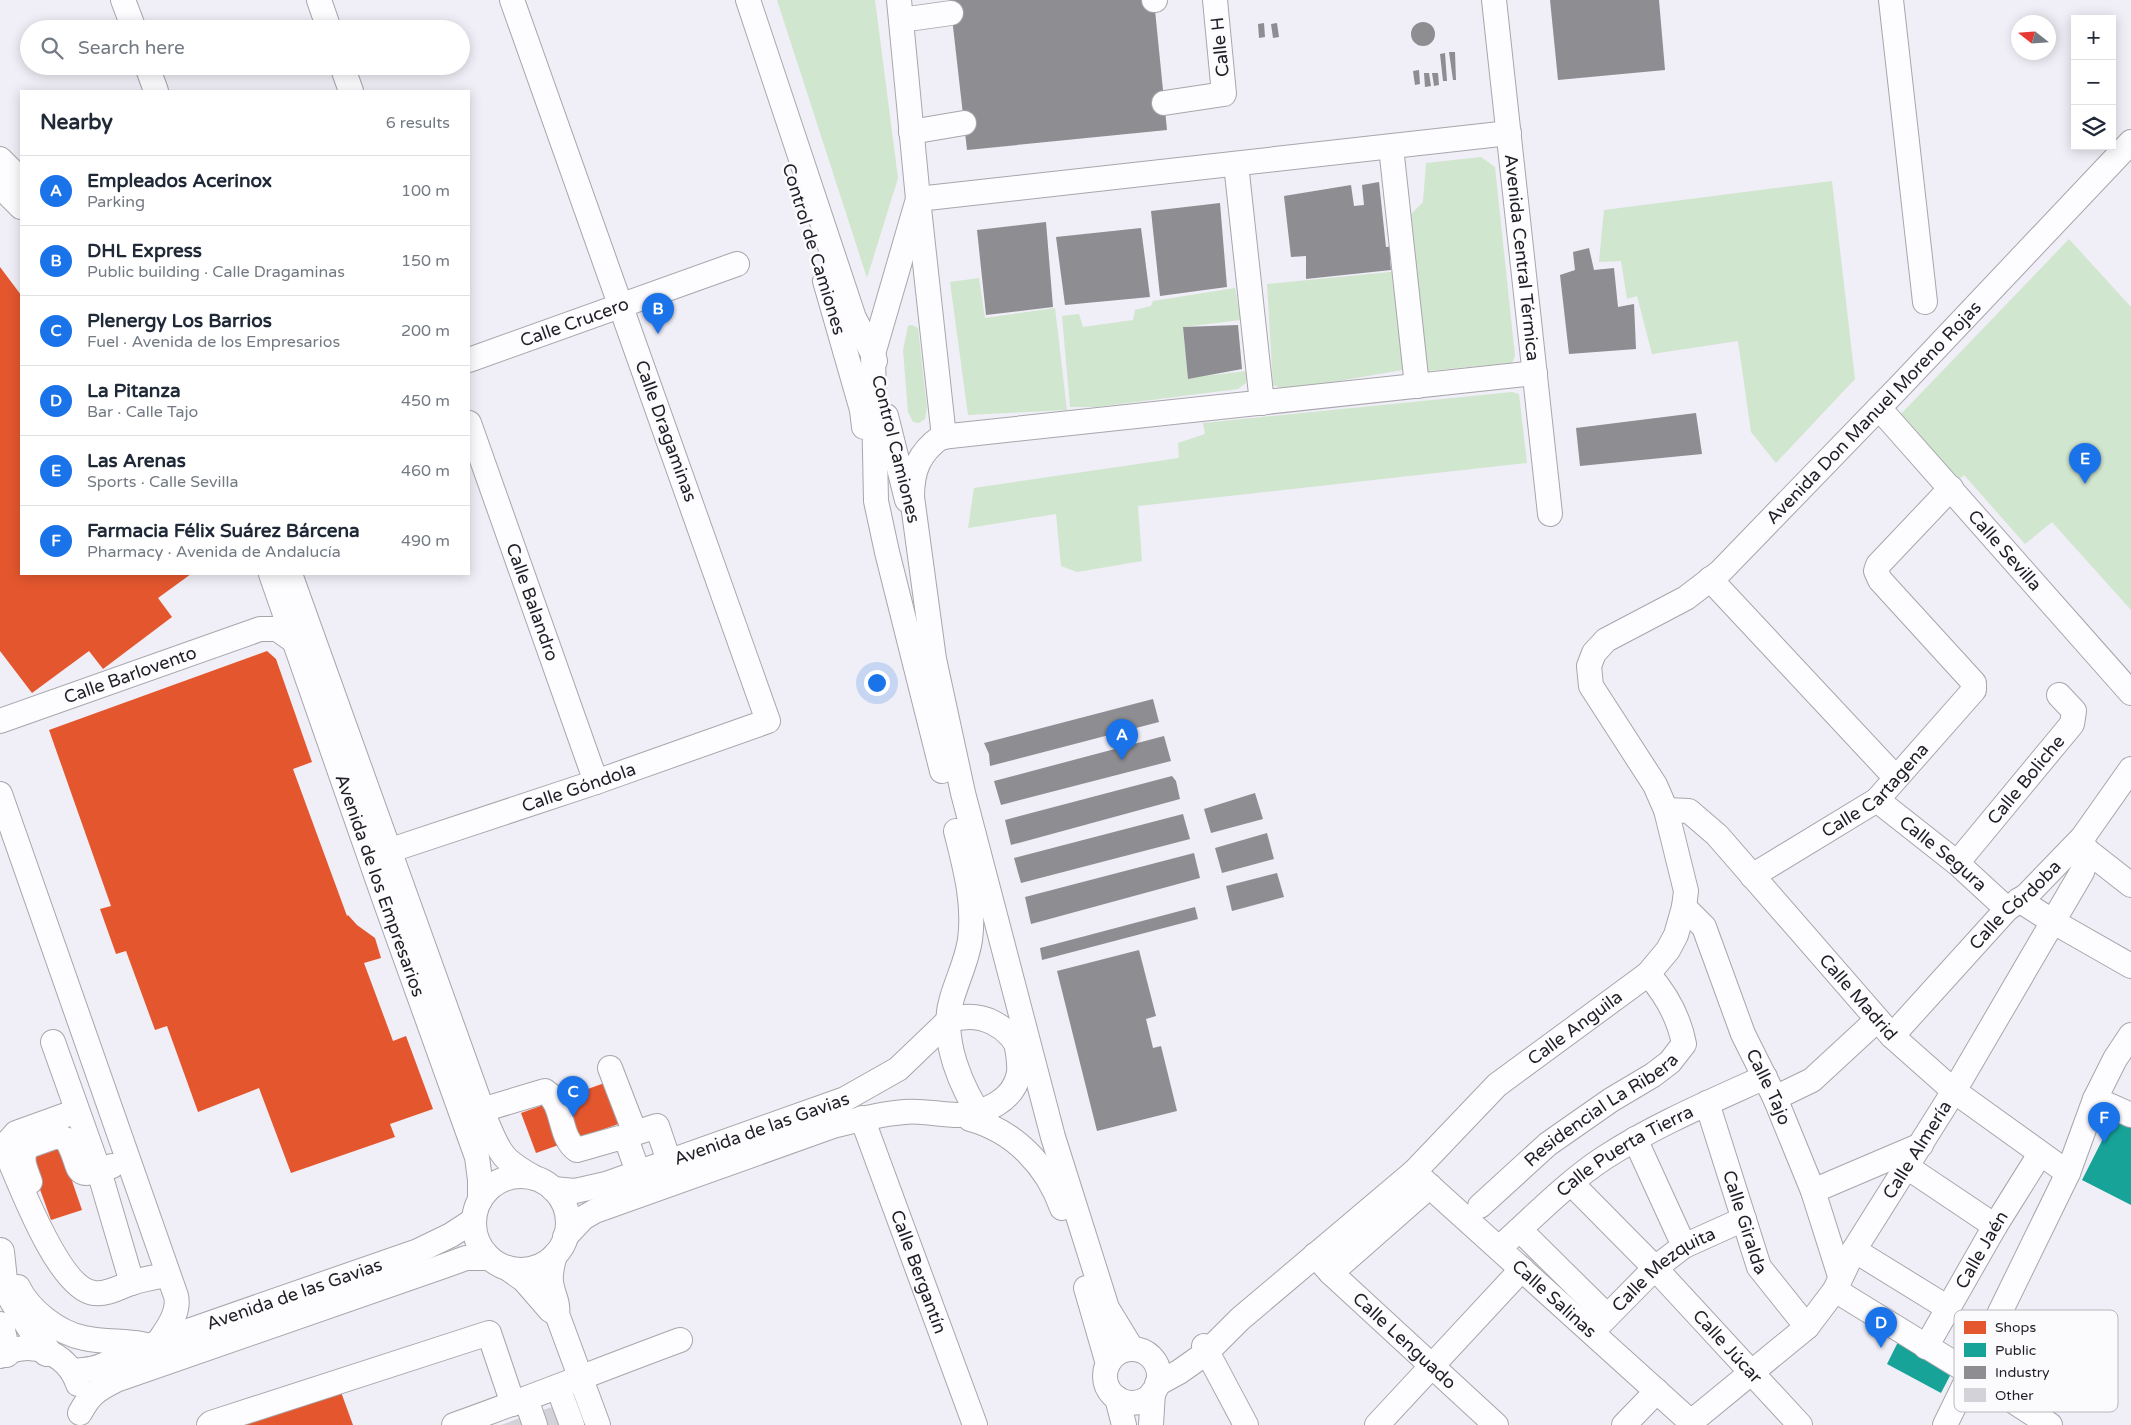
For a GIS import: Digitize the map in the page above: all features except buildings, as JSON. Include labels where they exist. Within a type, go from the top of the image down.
[{"type":"highway","points":[[0,1251],[3,1281],[58,1359]]},
{"type":"highway","points":[[0,1326],[3,1354]]},
{"type":"street","points":[[124,0],[131,20]]},
{"type":"street","points":[[319,0],[326,20]]},
{"type":"street","name":"Calle Dragaminas","points":[[512,0],[768,721]]},
{"type":"street","name":"Control de Camiones","points":[[737,0],[835,312],[862,410],[876,500]]},
{"type":"street","points":[[748,0],[854,318],[873,354]]},
{"type":"street","name":"Calle H","points":[[1164,104],[1224,94],[1215,0]]},
{"type":"street","name":"Avenida Central Térmica","points":[[1494,0],[1550,514]]},
{"type":"street","points":[[1891,0],[1924,302]]},
{"type":"street","points":[[942,437],[900,10],[951,13]]},
{"type":"street","points":[[150,75],[156,90]]},
{"type":"street","points":[[345,75],[351,90]]},
{"type":"street","points":[[912,132],[964,124]]},
{"type":"street","points":[[918,199],[1509,134]]},
{"type":"street","name":"Avenida Don Manuel Moreno Rojas","points":[[1594,654],[1606,640],[1686,598],[1720,572],[1879,408],[2131,142]]},
{"type":"street","points":[[1391,147],[1417,386]]},
{"type":"street","points":[[0,159],[20,179]]},
{"type":"street","points":[[1236,164],[1262,403]]},
{"type":"street","points":[[0,186],[20,206]]},
{"type":"street","points":[[918,199],[873,354],[876,500],[887,552],[971,893],[970,939],[965,962],[951,999],[948,1021],[951,1052],[973,1117],[1017,1142],[1036,1162],[1056,1191],[1074,1245],[1108,1364],[1105,1379],[1111,1393],[1123,1401],[1136,1402],[1148,1397],[1155,1388]]},
{"type":"street","name":"Calle Crucero","points":[[470,360],[737,264]]},
{"type":"street","name":"Control Camiones","points":[[873,354],[899,472],[918,543]]},
{"type":"street","points":[[1151,1425],[1158,1370],[1106,1308],[1066,1180],[1030,1054],[992,908],[963,793],[934,659],[912,497],[912,478],[919,461],[930,445],[942,437],[1535,373]]},
{"type":"street","name":"Calle Sevilla","points":[[1879,408],[2131,693]]},
{"type":"street","name":"Calle Balandro","points":[[470,426],[596,782]]},
{"type":"street","name":"Calle Cartagena","points":[[1752,876],[1877,800],[1972,694],[1975,687],[1974,683],[1880,580],[1876,571],[1878,565],[1901,539],[1951,488]]},
{"type":"street","name":"Avenida de los Empresarios","points":[[271,575],[477,1157],[480,1180],[477,1210]]},
{"type":"street","name":"Avenida de los Empresarios","points":[[290,575],[482,1110],[498,1148],[506,1160],[544,1183]]},
{"type":"street","points":[[1710,579],[1896,778]]},
{"type":"street","points":[[260,629],[272,616],[280,599]]},
{"type":"street","points":[[260,629],[277,629],[294,641]]},
{"type":"street","name":"Calle Barlovento","points":[[0,720],[260,629]]},
{"type":"street","name":"Calle Anguila","points":[[1331,1272],[1422,1179],[1497,1085],[1648,974],[1668,950],[1676,935],[1684,907],[1686,891],[1682,868],[1666,810],[1655,785],[1591,686],[1590,666],[1594,654]]},
{"type":"street","name":"Calle Boliche","points":[[1957,863],[2072,724],[2074,712],[2059,695]]},
{"type":"street","name":"Calle Góndola","points":[[388,851],[596,782],[768,721]]},
{"type":"street","name":"Calle Córdoba","points":[[1770,1088],[1812,1080],[1884,1028],[2013,905],[2084,843],[2131,769]]},
{"type":"street","points":[[0,794],[177,1300],[173,1319],[155,1343],[116,1343],[81,1338],[49,1321],[3,1281]]},
{"type":"street","name":"Calle Segura","points":[[1877,800],[2013,905],[2052,921],[2131,966]]},
{"type":"street","name":"Calle Madrid","points":[[1666,810],[1689,811],[1717,835],[1884,1028],[1954,1091],[2068,1173]]},
{"type":"street","points":[[2084,843],[2131,885]]},
{"type":"street","name":"Calle Almería","points":[[1693,1424],[1807,1327],[1838,1283],[1854,1250],[1954,1091],[2082,872],[2085,862],[2084,843]]},
{"type":"street","name":"Calle Tajo","points":[[1684,907],[1704,927],[1743,1034],[1770,1088],[1813,1191],[1838,1283]]},
{"type":"street","points":[[973,1117],[1004,1100],[1012,1089],[1019,1070],[1016,1042],[997,963],[992,930],[992,908]]},
{"type":"street","name":"Residencial La Ribera","points":[[1480,1206],[1530,1158],[1611,1100],[1653,1075],[1670,1062],[1684,1044],[1668,1002],[1660,987],[1648,974]]},
{"type":"street","points":[[948,1021],[969,1016],[984,1018],[1001,1026],[1016,1042],[1024,1058],[1045,1137],[1066,1180]]},
{"type":"street","name":"Avenida de las Gavias","points":[[544,1183],[575,1191],[606,1184],[846,1099],[898,1069],[948,1021]]},
{"type":"street","points":[[2001,1310],[2068,1173],[2095,1099],[2131,1035]]},
{"type":"street","points":[[53,1042],[99,1171],[132,1283]]},
{"type":"street","points":[[610,1068],[631,1137],[638,1172]]},
{"type":"street","points":[[66,1080],[96,1069]]},
{"type":"street","name":"Calle Puerta Tierra","points":[[1499,1248],[1602,1159],[1635,1139],[1707,1103],[1770,1088]]},
{"type":"street","points":[[482,1110],[545,1091],[553,1096],[570,1145],[577,1150],[619,1138],[631,1137],[657,1126],[669,1161]]},
{"type":"street","points":[[2095,1099],[2131,1115]]},
{"type":"street","name":"Calle Giralda","points":[[1707,1103],[1759,1267],[1807,1327]]},
{"type":"street","points":[[77,1110],[16,1133],[3,1145],[44,1237],[63,1266],[82,1289],[95,1294],[168,1275]]},
{"type":"street","name":"Avenida de las Gavias","points":[[560,1246],[583,1218],[595,1211],[832,1126],[862,1118],[905,1112],[973,1117]]},
{"type":"street","name":"Calle Bergantín","points":[[862,1118],[976,1425]]},
{"type":"street","points":[[29,1206],[32,1187],[22,1159],[29,1146],[61,1136],[68,1143],[79,1171],[89,1174],[128,1160]]},
{"type":"street","points":[[1635,1139],[1684,1246]]},
{"type":"street","points":[[1813,1191],[1921,1145]]},
{"type":"street","name":"Calle Jaén","points":[[1926,1347],[1995,1226],[2040,1154]]},
{"type":"street","points":[[1907,1167],[1995,1226]]},
{"type":"street","points":[[557,1314],[550,1310],[524,1280],[497,1263],[477,1240],[477,1210],[494,1184],[504,1179],[519,1176],[544,1183],[560,1197],[567,1216],[551,1278],[552,1287],[559,1306],[557,1314],[598,1425]]},
{"type":"street","name":"Calle Anguila","points":[[1155,1388],[1179,1372],[1315,1254],[1422,1179]]},
{"type":"street","name":"Calle Salinas","points":[[1422,1179],[1522,1269],[1599,1324],[1657,1391],[1693,1424]]},
{"type":"street","name":"Calle Júcar","points":[[1572,1184],[1655,1268],[1800,1425]]},
{"type":"street","name":"Avenida de las Gavias","points":[[3,1354],[29,1348],[58,1359],[112,1360],[227,1317],[418,1251],[451,1235],[477,1210]]},
{"type":"street","name":"Calle Mezquita","points":[[1599,1324],[1655,1268],[1684,1246],[1744,1219]]},
{"type":"street","points":[[1520,1230],[1599,1324]]},
{"type":"street","points":[[497,1263],[528,1270],[538,1267],[560,1246]]},
{"type":"street","points":[[1854,1250],[1948,1308]]},
{"type":"street","points":[[0,1251],[21,1294],[28,1303]]},
{"type":"street","name":"Calle Lenguado","points":[[1315,1254],[1331,1272],[1496,1425]]},
{"type":"street","name":"Avenida de las Gavias","points":[[78,1419],[87,1400],[97,1390],[116,1380],[466,1258],[497,1263]]},
{"type":"street","points":[[1377,1425],[1522,1269]]},
{"type":"street","points":[[1838,1283],[1926,1347],[1954,1364]]},
{"type":"street","points":[[177,1300],[194,1312],[214,1317],[227,1317]]},
{"type":"street","points":[[209,1424],[489,1333],[520,1401],[535,1425]]},
{"type":"street","points":[[454,1425],[680,1340]]},
{"type":"street","points":[[1205,1349],[1246,1425]]},
{"type":"street","name":"Calle Anguila","points":[[1142,1353],[1176,1359],[1205,1349]]},
{"type":"street","points":[[1108,1364],[1118,1353],[1142,1353]]},
{"type":"street","points":[[58,1359],[80,1390],[78,1419]]},
{"type":"street","points":[[558,1387],[572,1425]]},
{"type":"street","points":[[1624,1425],[1657,1391]]},
{"type":"street","points":[[1117,1398],[1124,1425]]},
{"type":"street","points":[[1945,1425],[1954,1406]]},
{"type":"street","points":[[2030,1412],[2050,1425]]},
{"type":"green space","points":[[777,0],[875,0],[898,178],[867,278]]},
{"type":"green space","points":[[1481,157],[1495,167],[1515,356],[1512,363],[1427,371],[1410,215],[1423,202],[1426,163]]},
{"type":"green space","points":[[1832,181],[1855,379],[1776,463],[1751,432],[1738,341],[1652,354],[1637,296],[1627,299],[1621,261],[1599,262],[1604,210]]},
{"type":"green space","points":[[2069,239],[2131,307],[2131,610],[2052,522],[2025,544],[1964,475],[1954,484],[1899,416]]},
{"type":"green space","points":[[1400,271],[1408,369],[1287,390],[1273,385],[1267,284]]},
{"type":"green space","points":[[979,278],[985,318],[1055,308],[1067,410],[968,415],[950,282]]},
{"type":"green space","points":[[1235,288],[1241,320],[1183,327],[1188,378],[1247,371],[1246,383],[1238,389],[1096,407],[1070,407],[1062,316],[1079,314],[1083,327],[1133,320],[1135,310],[1151,306],[1153,301]]},
{"type":"green space","points":[[912,325],[918,328],[927,408],[925,419],[919,423],[913,422],[908,412],[903,350],[908,326]]},
{"type":"green space","points":[[1512,392],[1519,394],[1527,463],[1138,506],[1142,561],[1077,572],[1061,566],[1056,514],[968,528],[974,488],[1179,458],[1178,443],[1205,434],[1203,423]]},
{"type":"place","name":"DHL Express","points":[[658,334]]},
{"type":"place","name":"Las Arenas","points":[[2085,484]]},
{"type":"place","name":"Empleados Acerinox","points":[[1122,760]]},
{"type":"place","name":"Plenergy Los Barrios","points":[[573,1117]]},
{"type":"place","name":"Farmacia Félix Suárez Bárcena","points":[[2104,1143]]},
{"type":"place","name":"La Pitanza","points":[[1881,1348]]}]
